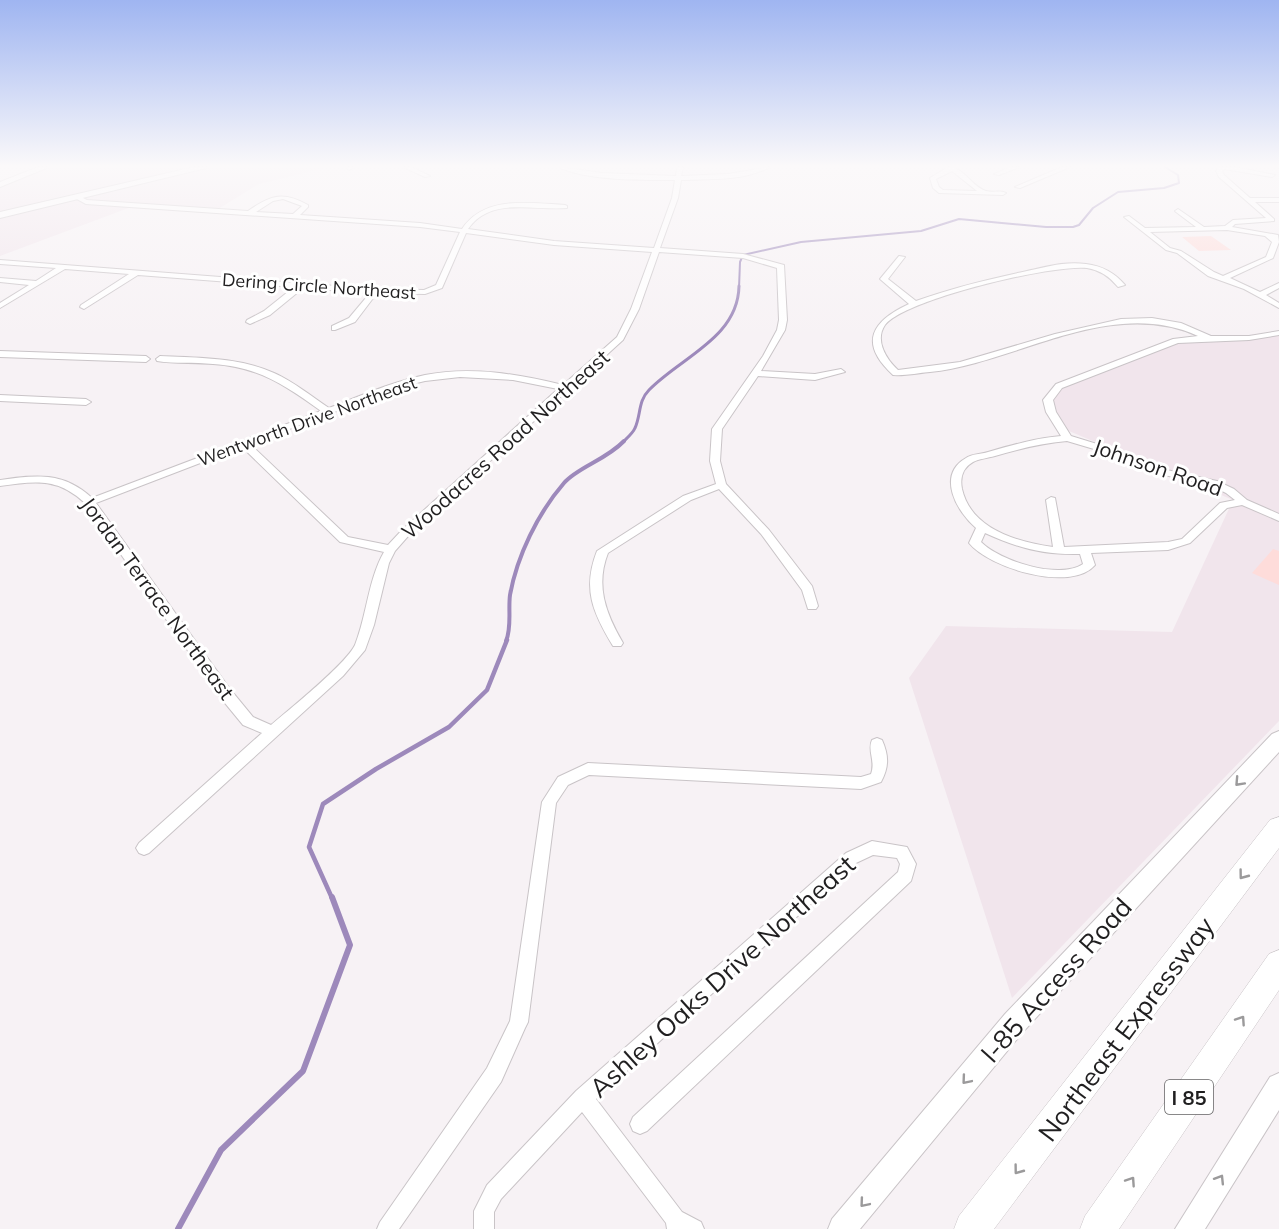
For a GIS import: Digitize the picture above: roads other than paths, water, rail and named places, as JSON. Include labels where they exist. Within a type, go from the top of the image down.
[{"type":"highway","name":"Northeast Expressway","points":[[972,1229],[1279,828]]},
{"type":"highway","name":"I 85","points":[[1098,1229],[1279,964]]},
{"type":"main road","name":"I-85 Access Road","points":[[842,1229],[1014,1023],[1279,739]]},
{"type":"main road","points":[[1189,1229],[1279,1086]]},
{"type":"street","points":[[410,224],[554,243],[743,256],[781,267],[783,320],[781,330],[756,373],[717,429],[715,461],[721,484],[765,532],[808,589],[812,606]]},
{"type":"street","points":[[464,231],[469,224]]},
{"type":"street","name":"Woodacres Road Northeast","points":[[144,848],[338,673],[359,650],[368,625],[383,563],[391,549],[433,506],[623,333],[665,224]]},
{"type":"street","points":[[1137,224],[1168,249],[1179,252],[1222,279],[1247,287],[1279,306]]},
{"type":"street","points":[[1197,224],[1202,228]]},
{"type":"street","points":[[1227,228],[1231,224]]},
{"type":"street","points":[[1144,230],[1227,228],[1279,237]]},
{"type":"street","name":"Dering Circle Northeast","points":[[0,262],[300,286],[425,292],[437,288],[464,231]]},
{"type":"street","points":[[1222,279],[1269,258],[1276,241],[1268,236]]},
{"type":"street","points":[[902,257],[884,279],[913,303]]},
{"type":"street","points":[[1121,285],[1099,268],[1079,264],[1060,266],[913,303],[882,323],[877,336],[882,360],[896,373],[966,364],[1069,332],[1112,323],[1163,322],[1196,330],[1208,338]]},
{"type":"street","points":[[0,306],[63,267]]},
{"type":"street","points":[[84,308],[136,273]]},
{"type":"street","points":[[0,280],[37,283]]},
{"type":"street","points":[[1260,295],[1279,285]]},
{"type":"street","points":[[250,322],[267,313],[300,286]]},
{"type":"street","points":[[335,328],[352,320],[375,291]]},
{"type":"street","points":[[1243,502],[1220,507],[1186,541],[1168,546],[1059,551],[1022,544],[982,526],[966,512],[956,493],[956,479],[962,467],[969,460],[1042,440],[1067,438],[1051,412],[1048,400],[1057,389],[1074,380],[1176,341],[1249,338],[1279,333]]},
{"type":"street","points":[[1,355],[146,359]]},
{"type":"street","points":[[160,359],[241,365],[265,372],[289,384],[327,412]]},
{"type":"street","points":[[756,373],[815,377],[841,372]]},
{"type":"street","name":"Wentworth Drive Northeast","points":[[90,502],[405,384],[444,376],[490,375],[525,379],[565,388]]},
{"type":"street","points":[[0,398],[86,402]]},
{"type":"street","name":"Johnson Road","points":[[1067,438],[1107,450],[1149,469],[1213,483],[1230,491],[1243,502],[1279,518]]},
{"type":"street","points":[[243,443],[344,540],[391,549]]},
{"type":"street","name":"Jordan Terrace Northeast","points":[[0,483],[48,479],[66,482],[78,489],[90,502],[225,693],[249,721],[273,732]]},
{"type":"street","points":[[617,643],[594,593],[597,562],[603,551],[687,498],[721,484]]},
{"type":"street","points":[[1051,500],[1059,551]]},
{"type":"street","points":[[982,526],[975,543],[979,550],[999,561],[1025,569],[1047,572],[1080,571],[1089,565],[1084,550]]},
{"type":"street","points":[[387,1229],[494,1075],[519,1022],[549,802],[563,781],[588,769],[861,783],[876,778],[881,766],[877,744]]},
{"type":"street","name":"Ashley Oaks Drive Northeast","points":[[640,1124],[905,876],[908,864],[902,852],[872,848],[851,858],[583,1098],[676,1224],[694,1229]]},
{"type":"street","points":[[484,1229],[484,1211],[494,1192],[583,1098]]},
{"type":"waterway","points":[[739,288],[740,262],[743,255],[801,242],[921,231],[942,224]]},
{"type":"waterway","points":[[1017,224],[1046,227],[1073,227],[1080,224]]},
{"type":"waterway","points":[[506,641],[513,580],[523,550],[537,521],[570,477],[617,448],[630,435],[637,423],[645,394],[719,333],[729,320],[736,304],[739,286]]},
{"type":"waterway","points":[[332,898],[309,847],[323,804],[376,769],[449,727],[487,690],[507,640]]},
{"type":"waterway","points":[[178,1229],[221,1150],[303,1071],[350,945],[332,897]]}]
